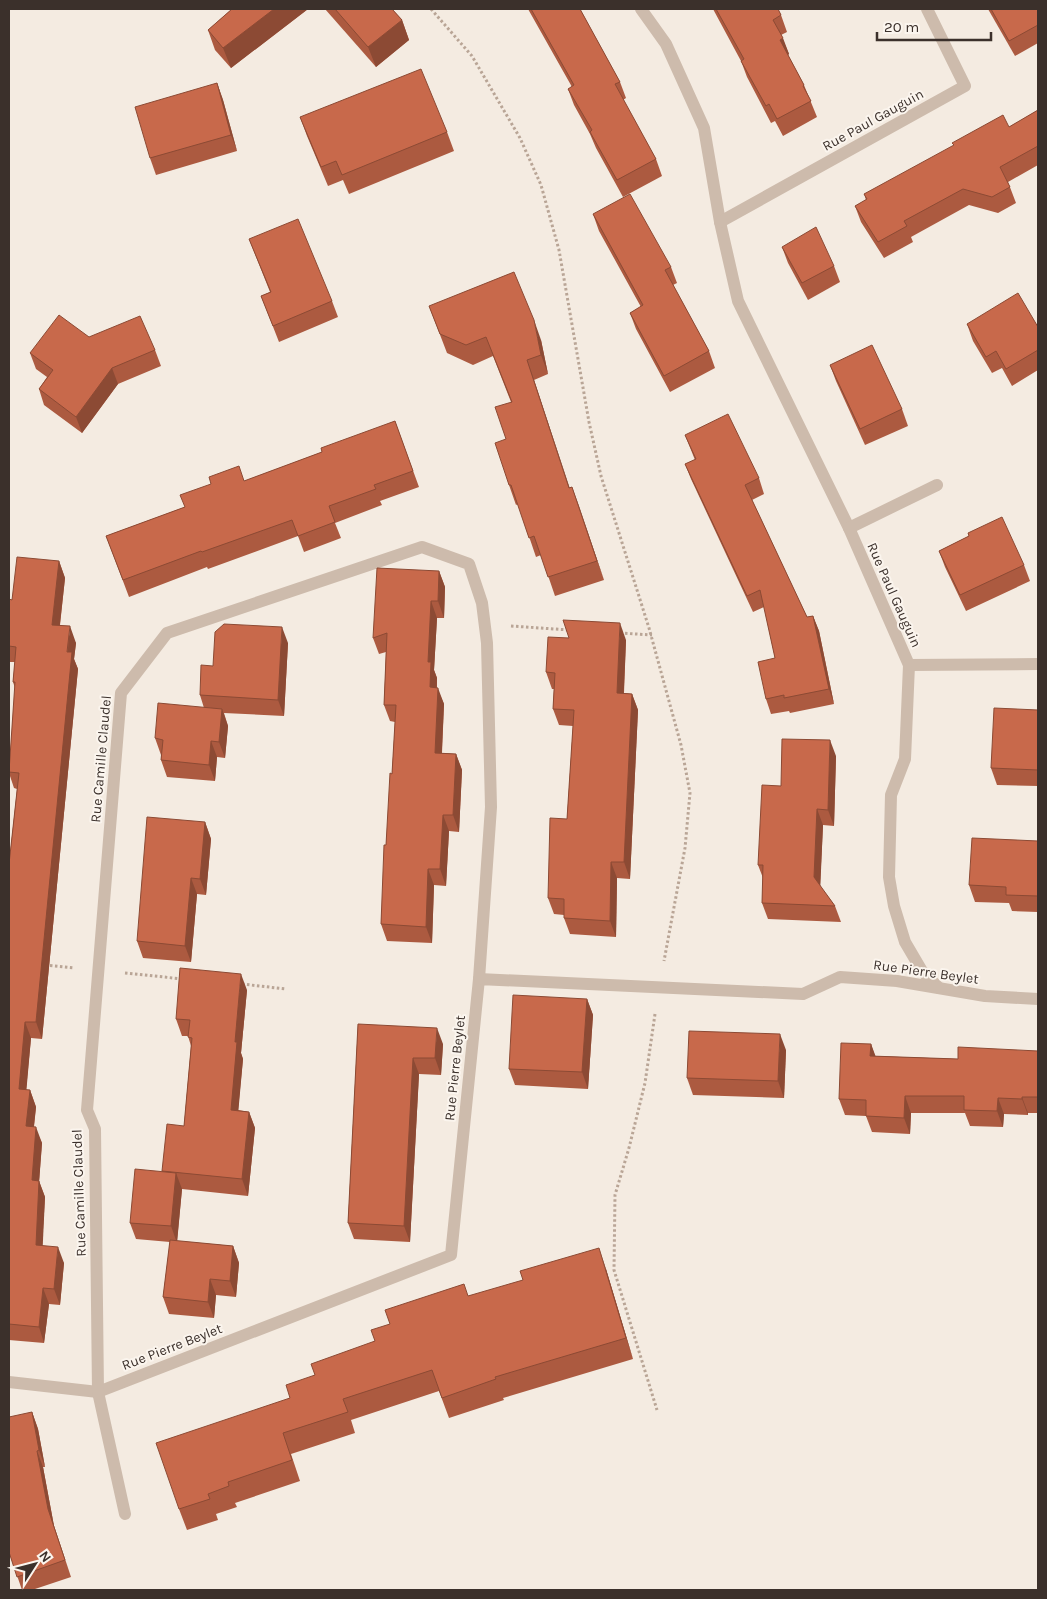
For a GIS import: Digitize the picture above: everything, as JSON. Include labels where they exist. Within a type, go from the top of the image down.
[{"type":"street","name":"Rue Paul Gauguin","points":[[642,9],[666,44],[704,128],[720,222],[738,301],[849,528],[908,665],[905,759],[891,795],[889,877],[894,906],[905,942],[922,971],[939,988]]},
{"type":"street","name":"Rue Paul Gauguin","points":[[720,222],[965,86],[926,9]]},
{"type":"street","points":[[849,528],[937,485]]},
{"type":"street","name":"Rue Camille Claudel","points":[[125,1514],[98,1392],[95,1129],[87,1110],[121,693],[168,633],[422,547],[469,564],[482,603],[487,643],[491,807],[479,979]]},
{"type":"street","points":[[908,665],[1038,664]]},
{"type":"street","name":"Rue Pierre Beylet","points":[[9,1382],[98,1392],[452,1255],[479,979],[803,994],[840,977],[897,981],[985,996],[1038,999]]},
{"type":"path","points":[[431,9],[472,56],[520,138],[541,185],[559,250],[589,422],[601,476],[652,635],[681,745],[690,793],[685,848],[659,986],[645,1083],[615,1195],[614,1270],[657,1410]]},
{"type":"path","points":[[485,624],[573,630]]},
{"type":"path","points":[[612,632],[652,635]]},
{"type":"path","points":[[36,964],[187,979]]},
{"type":"path","points":[[237,984],[286,989]]},
{"type":"building","points":[[232,9],[274,9],[223,48],[208,30]]},
{"type":"building","points":[[335,9],[392,9],[402,20],[368,47]]},
{"type":"building","points":[[531,9],[580,9],[620,82],[615,84],[656,159],[617,180],[590,132],[592,130],[568,89],[574,85]]},
{"type":"building","points":[[716,9],[778,9],[781,15],[773,20],[783,38],[780,40],[811,101],[777,119],[769,104],[766,106],[741,61],[744,59]]},
{"type":"building","points":[[991,9],[1038,9],[1038,25],[1009,41]]},
{"type":"building","points":[[421,69],[447,132],[342,175],[336,161],[321,167],[300,117]]},
{"type":"building","points":[[217,83],[231,135],[150,158],[135,107]]},
{"type":"building","points":[[1038,110],[1038,146],[1000,167],[1010,187],[992,197],[963,189],[904,221],[907,226],[878,242],[855,206],[867,199],[864,194],[954,145],[952,143],[1003,115],[1009,127]]},
{"type":"building","points":[[630,194],[671,267],[665,270],[709,351],[664,376],[630,313],[643,305],[593,214]]},
{"type":"building","points":[[298,219],[332,301],[273,326],[261,296],[271,292],[249,239]]},
{"type":"building","points":[[816,227],[834,266],[802,283],[782,247]]},
{"type":"building","points":[[514,272],[534,320],[541,355],[527,360],[569,488],[572,487],[597,561],[548,577],[534,536],[529,538],[495,443],[506,439],[495,407],[512,402],[486,337],[466,345],[440,334],[429,306]]},
{"type":"building","points":[[1018,293],[1038,327],[1038,350],[1006,369],[996,351],[986,357],[967,324]]},
{"type":"building","points":[[59,315],[89,337],[140,316],[155,350],[112,368],[76,417],[39,389],[53,370],[30,353]]},
{"type":"building","points":[[872,345],[902,409],[860,429],[830,365]]},
{"type":"building","points":[[728,414],[759,478],[745,485],[807,617],[813,616],[829,689],[784,698],[784,695],[766,699],[758,662],[775,658],[760,590],[747,596],[685,464],[696,459],[685,435]]},
{"type":"building","points":[[395,421],[413,471],[374,485],[376,489],[329,506],[335,522],[298,536],[292,520],[123,580],[106,536],[185,507],[180,495],[211,484],[209,477],[239,466],[244,481],[322,452],[321,448]]},
{"type":"building","points":[[1002,517],[1024,565],[960,595],[939,551],[969,536],[968,533]]},
{"type":"building","points":[[17,557],[59,561],[52,625],[70,626],[67,652],[72,652],[36,1022],[25,1022],[19,1089],[30,1090],[26,1126],[36,1127],[32,1180],[39,1181],[36,1245],[58,1247],[54,1289],[43,1288],[39,1327],[9,1324],[9,864],[19,773],[9,772],[16,647],[9,646],[9,599],[12,600]]},
{"type":"building","points":[[377,568],[439,571],[438,601],[431,601],[428,662],[431,662],[430,687],[438,688],[435,753],[456,754],[453,815],[443,815],[440,869],[428,869],[426,927],[381,924],[384,845],[386,845],[396,705],[384,705],[387,633],[373,638]]},
{"type":"building","points":[[563,620],[620,623],[617,693],[632,694],[624,862],[611,862],[610,921],[564,918],[564,899],[548,898],[550,818],[567,819],[574,710],[553,709],[555,673],[546,672],[548,637],[569,638]]},
{"type":"building","points":[[224,624],[282,627],[278,700],[200,695],[201,665],[213,666],[215,632]]},
{"type":"building","points":[[158,703],[222,709],[219,742],[211,741],[209,765],[161,760],[163,740],[155,738]]},
{"type":"building","points":[[994,708],[1038,710],[1038,770],[991,768]]},
{"type":"building","points":[[782,739],[830,740],[828,810],[817,809],[814,877],[835,906],[762,903],[763,865],[758,865],[762,785],[781,786]]},
{"type":"building","points":[[147,817],[205,822],[200,879],[191,878],[185,946],[137,941]]},
{"type":"building","points":[[972,838],[1038,841],[1038,896],[1006,895],[1006,887],[969,885]]},
{"type":"building","points":[[180,968],[241,974],[231,1110],[249,1112],[242,1179],[162,1171],[167,1124],[184,1126],[192,1038],[188,1037],[190,1020],[176,1019]]},
{"type":"building","points":[[513,995],[587,999],[582,1072],[509,1069]]},
{"type":"building","points":[[358,1024],[437,1028],[435,1058],[413,1058],[404,1226],[348,1223]]},
{"type":"building","points":[[689,1031],[780,1034],[778,1081],[687,1078]]},
{"type":"building","points":[[841,1043],[871,1044],[870,1056],[958,1059],[958,1047],[1038,1051],[1038,1097],[1022,1097],[1022,1099],[998,1098],[997,1111],[964,1110],[964,1096],[905,1096],[904,1118],[866,1116],[866,1100],[839,1099]]},
{"type":"building","points":[[135,1169],[176,1173],[171,1226],[130,1223]]},
{"type":"building","points":[[170,1240],[233,1246],[230,1281],[210,1279],[208,1302],[163,1297]]},
{"type":"building","points":[[599,1248],[626,1338],[495,1377],[496,1379],[442,1398],[432,1370],[343,1399],[348,1412],[283,1433],[292,1460],[228,1482],[229,1486],[208,1494],[210,1499],[179,1509],[156,1443],[290,1398],[286,1385],[315,1375],[311,1364],[375,1341],[371,1330],[390,1324],[385,1310],[464,1284],[468,1296],[523,1280],[520,1271]]},
{"type":"building","points":[[32,1412],[48,1509],[65,1560],[17,1577],[9,1552],[9,1417]]}]
